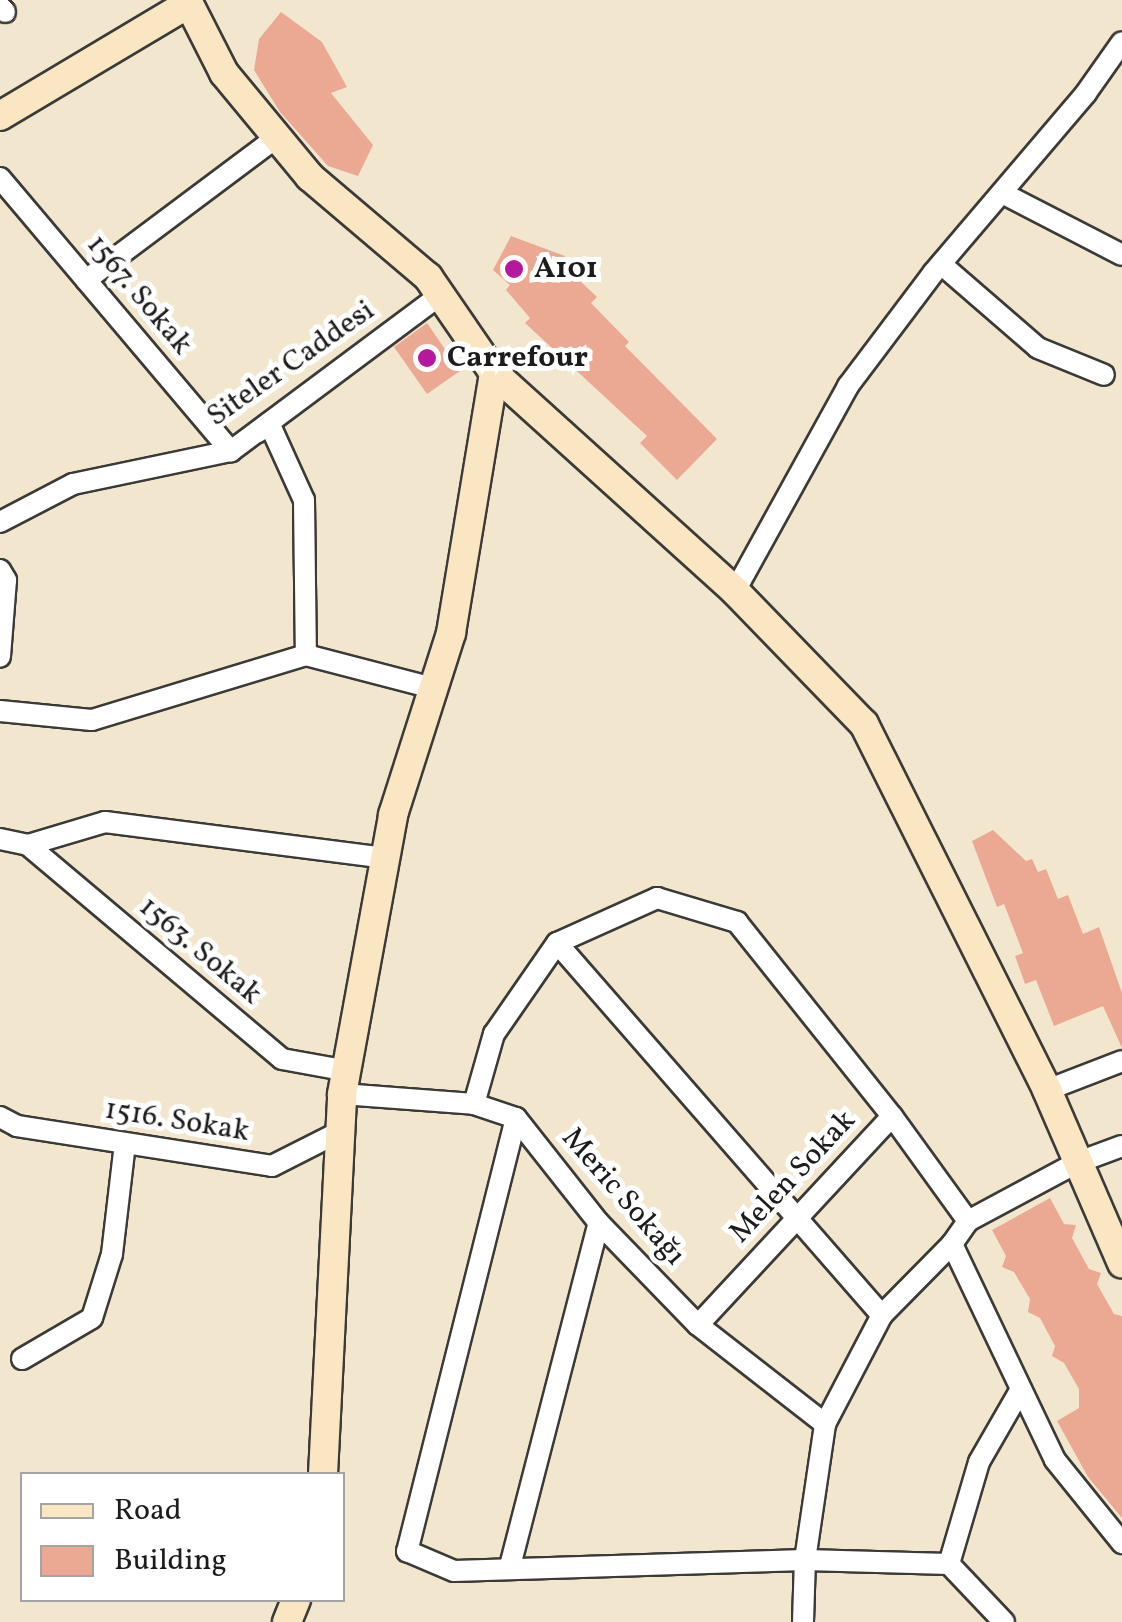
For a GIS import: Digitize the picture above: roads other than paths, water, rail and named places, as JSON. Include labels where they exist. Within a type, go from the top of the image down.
[{"type":"street","points":[[0,116],[188,2],[224,73],[310,177],[428,277],[494,373],[735,591],[864,724],[1047,1090],[1122,1263]]},
{"type":"street","points":[[735,591],[848,386],[941,264],[1086,92],[1122,42]]},
{"type":"street","points":[[86,280],[277,137]]},
{"type":"street","name":"1567. Sokak","points":[[0,178],[232,450]]},
{"type":"street","points":[[1002,193],[1122,255]]},
{"type":"street","points":[[941,264],[1038,348],[1104,375]]},
{"type":"street","name":"Siteler Caddesi","points":[[0,522],[72,484],[232,450],[440,295]]},
{"type":"street","points":[[323,1472],[339,1132],[346,1083],[393,815],[450,632],[494,373]]},
{"type":"street","points":[[232,450],[270,424],[304,500],[306,656]]},
{"type":"street","points":[[0,570],[6,580],[0,657]]},
{"type":"street","points":[[0,711],[92,720],[306,656],[433,688]]},
{"type":"street","points":[[0,839],[28,845],[105,822],[385,858]]},
{"type":"street","name":"1563. Sokak","points":[[28,845],[282,1060],[346,1083]]},
{"type":"street","points":[[474,1104],[494,1034],[558,944],[657,898],[737,922],[892,1116],[968,1220]]},
{"type":"street","points":[[558,944],[882,1315]]},
{"type":"street","points":[[1047,1090],[1122,1061]]},
{"type":"street","points":[[346,1083],[474,1104],[516,1118],[407,1551],[454,1571],[510,1566],[805,1560],[950,1564],[1004,1622]]},
{"type":"street","name":"Melen Sokak","points":[[698,1325],[794,1217],[892,1116]]},
{"type":"street","name":"1516. Sokak","points":[[0,1117],[17,1126],[272,1166],[339,1132]]},
{"type":"street","name":"Meric Sokağı","points":[[516,1118],[598,1223],[698,1325],[824,1424]]},
{"type":"street","points":[[22,1360],[92,1318],[112,1254],[126,1144]]},
{"type":"street","points":[[804,1622],[805,1560],[824,1424],[882,1315],[952,1244],[968,1220],[1076,1162],[1122,1146]]},
{"type":"street","points":[[510,1566],[598,1223]]},
{"type":"street","points":[[952,1244],[1055,1460],[1122,1544]]},
{"type":"street","points":[[92,1318],[114,1328]]},
{"type":"street","points":[[950,1564],[979,1462],[1021,1389]]},
{"type":"place","name":"A101","points":[[514,269]]},
{"type":"place","name":"Carrefour","points":[[427,358]]}]
